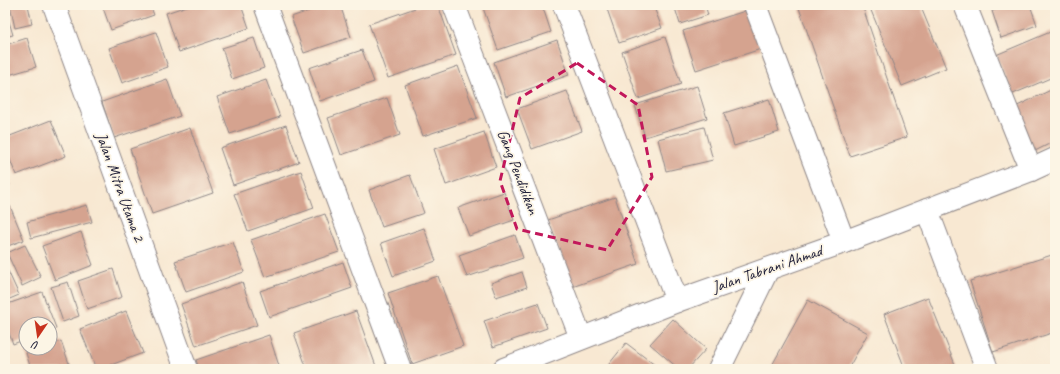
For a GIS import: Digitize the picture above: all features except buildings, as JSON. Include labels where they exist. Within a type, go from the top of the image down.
[{"type":"street","name":"Jalan Mitra Utama 2","points":[[54,5],[186,369]]},
{"type":"street","points":[[265,5],[400,369]]},
{"type":"street","name":"Gang Pendidikan","points":[[454,5],[581,338]]},
{"type":"street","points":[[564,5],[677,301]]},
{"type":"street","points":[[755,5],[844,242]]},
{"type":"street","points":[[964,5],[1031,170]]},
{"type":"street","name":"Jalan Tabrani Ahmad","points":[[504,369],[677,301],[844,242],[1031,170],[1055,159]]},
{"type":"street","points":[[927,210],[987,369]]},
{"type":"street","points":[[723,367],[768,269]]},
{"type":"highlighted area","points":[[577,63],[638,105],[652,177],[607,250],[517,229],[500,181],[520,98]]}]
